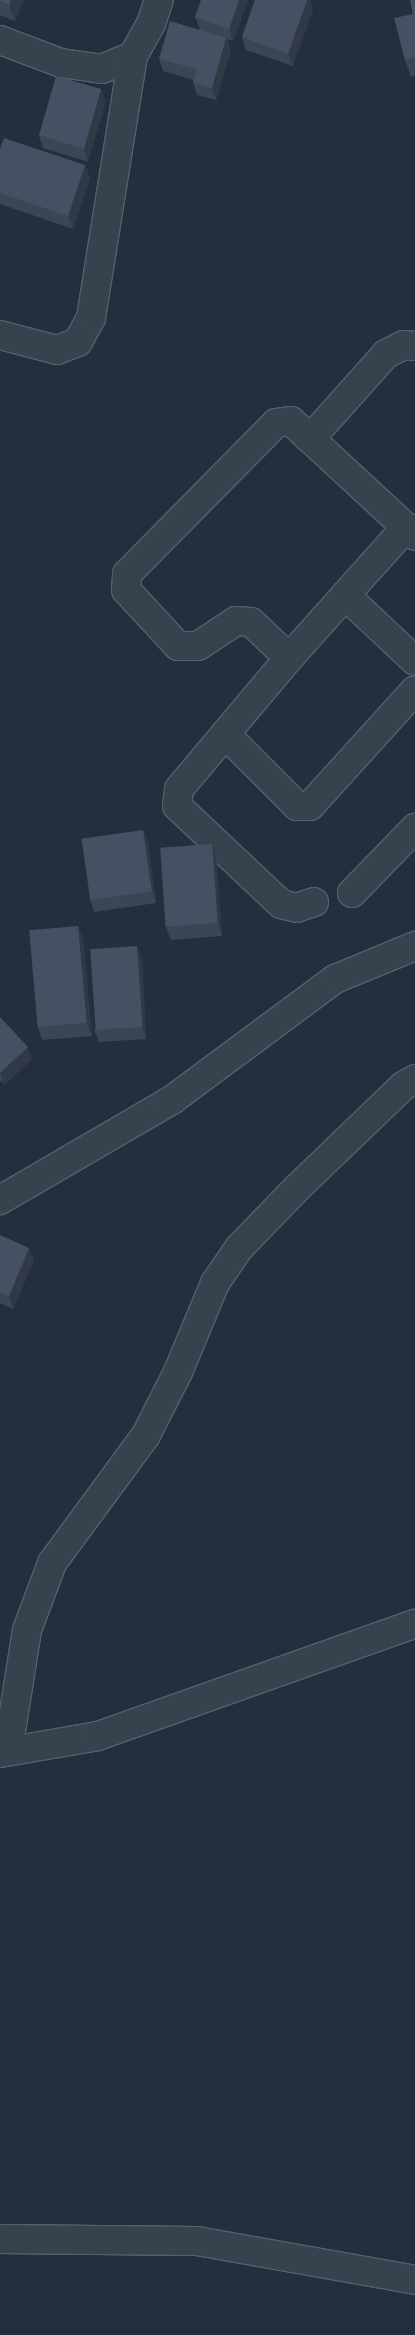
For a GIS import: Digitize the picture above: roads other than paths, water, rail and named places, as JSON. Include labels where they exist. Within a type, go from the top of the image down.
[{"type":"street","points":[[0,335],[57,350],[78,342],[91,318],[133,56],[151,24],[159,0]]},
{"type":"street","points":[[0,40],[61,63],[102,69],[133,56]]},
{"type":"street","points":[[310,439],[386,354],[404,345],[415,346]]},
{"type":"street","points":[[289,658],[251,622],[236,621],[198,646],[178,646],[126,590],[127,574],[276,423],[291,422],[411,532],[345,595],[289,658],[179,789],[177,806],[281,904],[297,908],[314,902]]},
{"type":"street","points":[[345,595],[415,661]]},
{"type":"street","points":[[225,734],[297,806],[310,806],[415,690]]},
{"type":"street","points":[[352,893],[415,828]]},
{"type":"street","points":[[0,1200],[172,1100],[336,979],[415,946]]},
{"type":"street","points":[[415,1079],[403,1086],[294,1191],[240,1248],[215,1283],[178,1372],[146,1435],[52,1563],[26,1630],[4,1752],[98,1736],[415,1624]]},
{"type":"street","points":[[0,2239],[197,2241],[415,2280]]}]
